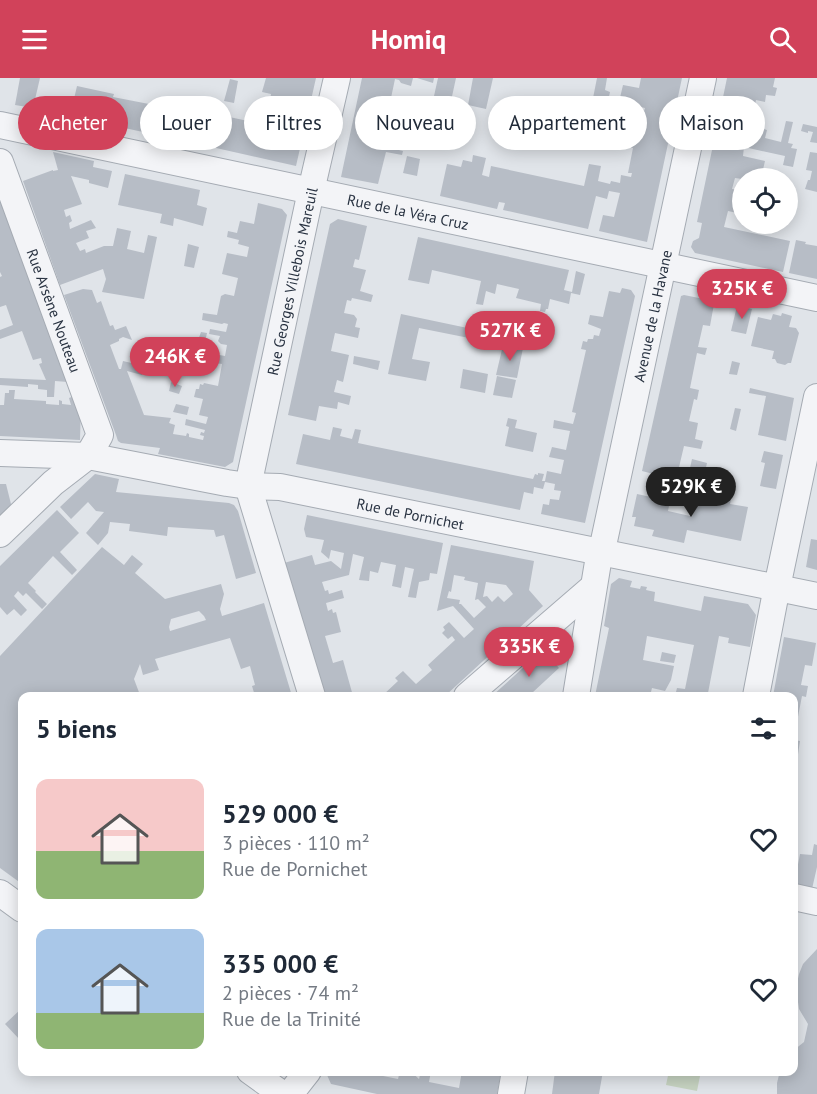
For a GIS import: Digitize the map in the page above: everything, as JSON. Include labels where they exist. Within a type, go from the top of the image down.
[{"type":"street","name":"Rue Georges Villebois Mareuil","points":[[248,486],[337,78]]},
{"type":"street","name":"Avenue de la Havane","points":[[577,692],[593,586],[703,78]]},
{"type":"street","name":"Rue de la Véra Cruz","points":[[0,125],[817,298]]},
{"type":"street","name":"Rue Arsène Nouteau","points":[[0,162],[100,435],[88,456]]},
{"type":"street","points":[[757,692],[817,397]]},
{"type":"street","name":"Rue de Pornichet","points":[[0,453],[88,456],[248,486],[280,487],[817,596]]},
{"type":"street","points":[[0,534],[53,483],[88,456]]},
{"type":"street","points":[[248,486],[311,692]]},
{"type":"street","points":[[472,692],[593,586]]},
{"type":"street","points":[[0,893],[18,906]]},
{"type":"street","points":[[798,898],[817,902]]},
{"type":"street","points":[[257,1076],[282,1094]]},
{"type":"street","points":[[290,1094],[304,1076]]},
{"type":"street","points":[[511,1094],[514,1076]]},
{"type":"green space","points":[[668,1076],[700,1076],[697,1091],[666,1085]]},
{"type":"building","points":[[20,78],[40,78],[36,96],[18,96],[18,106],[15,105]]},
{"type":"building","points":[[266,78],[316,78],[312,96],[271,96],[271,94],[262,92]]},
{"type":"building","points":[[362,78],[413,78],[411,86],[395,79],[391,96],[358,96]]},
{"type":"building","points":[[417,78],[434,78],[433,83]]},
{"type":"building","points":[[438,78],[456,78],[452,96],[434,96]]},
{"type":"building","points":[[473,78],[493,78],[486,109],[476,107],[476,96],[470,96]]},
{"type":"building","points":[[597,78],[607,78],[605,90],[610,92],[609,96],[593,96]]},
{"type":"building","points":[[641,78],[682,78],[678,96],[659,96],[659,150],[667,150],[647,242],[599,231],[603,215],[614,217],[620,193],[609,191],[607,199],[596,196],[588,229],[503,210],[505,203],[499,202],[497,209],[440,196],[447,164],[461,167],[463,160],[472,162],[473,155],[486,158],[482,175],[489,177],[491,166],[584,186],[589,164],[601,166],[598,181],[610,184],[611,181],[620,183],[621,175],[631,177],[632,173],[628,173],[633,150],[647,150],[647,96],[620,96],[623,85],[639,88]]},
{"type":"building","points":[[727,78],[775,78],[773,87],[777,88],[775,96],[766,95],[765,102],[765,96],[723,96]]},
{"type":"building","points":[[230,79],[238,81],[234,103],[232,103],[232,96],[225,96]]},
{"type":"building","points":[[77,86],[114,94],[113,96],[75,96]]},
{"type":"building","points":[[128,100],[140,102],[140,131],[128,129]]},
{"type":"building","points":[[355,111],[355,150],[403,151],[402,155],[386,152],[378,184],[341,177]]},
{"type":"building","points":[[232,118],[244,120],[244,150],[300,150],[296,166],[225,150],[232,150]]},
{"type":"building","points":[[786,121],[793,122],[788,143],[793,144],[791,148],[797,149],[793,167],[783,165],[785,156],[758,150],[765,150],[765,138],[781,142]]},
{"type":"building","points":[[803,124],[817,127],[817,143],[810,142],[813,132],[801,131]]},
{"type":"building","points":[[712,150],[744,150],[743,156],[765,161],[763,168],[732,168],[732,212],[728,211],[724,227],[732,229],[732,234],[757,234],[790,241],[783,272],[695,253],[691,247],[693,241],[699,238],[702,223],[697,222]]},
{"type":"building","points":[[53,152],[94,161],[93,167],[112,171],[108,188],[71,176],[82,204],[64,210],[66,217],[70,215],[72,221],[69,223],[70,229],[91,220],[96,228],[86,231],[89,238],[76,243],[80,251],[85,249],[86,253],[104,246],[113,246],[117,228],[131,231],[127,249],[144,253],[148,235],[157,237],[144,299],[102,292],[106,279],[103,269],[60,285],[23,181],[58,170]]},
{"type":"building","points":[[810,152],[817,153],[817,192],[805,189],[812,171],[806,170]]},
{"type":"building","points":[[407,156],[420,159],[417,176],[403,173]]},
{"type":"building","points":[[125,174],[200,190],[197,205],[207,208],[203,226],[174,218],[173,226],[160,223],[162,214],[118,205]]},
{"type":"building","points":[[0,198],[68,382],[55,381],[54,397],[47,397],[47,390],[38,389],[38,385],[28,384],[28,387],[0,385],[0,378],[46,380],[39,364],[42,363],[41,358],[33,360],[22,331],[0,339],[0,330],[13,325],[6,305],[0,307],[0,277],[2,276],[0,272]]},
{"type":"building","points":[[258,203],[282,209],[287,215],[233,462],[225,467],[158,454],[160,448],[121,443],[118,441],[64,295],[83,289],[92,290],[97,303],[101,301],[110,326],[113,325],[115,330],[126,326],[132,340],[123,337],[110,345],[119,369],[123,361],[144,366],[142,375],[127,371],[144,415],[171,418],[169,423],[175,425],[173,434],[186,436],[187,433],[189,437],[203,440],[204,436],[200,435],[205,430],[185,425],[186,419],[206,424],[208,417],[199,415],[203,399],[194,397],[196,389],[204,383],[218,386],[222,364],[209,362],[210,359],[203,357],[202,360],[192,357],[201,332],[207,333],[203,352],[225,356],[227,345],[218,341],[220,336],[209,334],[210,329],[226,332],[228,324],[202,320],[203,313],[217,315],[221,296],[225,294],[234,296],[238,278],[222,274],[227,253],[247,257],[249,247],[238,244],[239,240],[227,237],[228,231],[237,233],[240,221],[254,224]]},
{"type":"building","points":[[338,219],[367,226],[359,260],[355,259],[353,267],[366,270],[360,291],[373,295],[371,302],[352,298],[351,301],[347,300],[344,313],[354,315],[357,319],[355,327],[360,328],[358,338],[335,333],[331,351],[349,355],[343,382],[337,380],[334,392],[351,396],[349,405],[338,402],[337,409],[319,406],[316,421],[288,415],[330,224]]},
{"type":"building","points":[[418,237],[569,270],[564,290],[572,292],[576,271],[585,274],[580,295],[571,293],[569,304],[550,299],[545,312],[540,311],[541,304],[516,298],[519,289],[497,284],[495,294],[486,291],[483,305],[476,304],[481,281],[432,270],[429,284],[408,280]]},
{"type":"building","points":[[796,240],[817,246],[817,279],[789,273]]},
{"type":"building","points":[[188,244],[199,247],[194,268],[184,266]]},
{"type":"building","points":[[622,288],[631,290],[635,296],[585,523],[541,514],[543,504],[549,505],[550,499],[559,500],[561,491],[554,490],[555,484],[545,482],[543,489],[534,487],[533,494],[524,492],[520,510],[296,464],[303,434],[330,440],[333,427],[342,429],[340,436],[352,439],[355,429],[361,430],[358,443],[372,446],[533,479],[535,474],[544,474],[542,481],[545,481],[547,471],[561,474],[564,460],[549,457],[552,447],[566,450],[570,431],[553,428],[554,420],[573,424],[576,413],[572,412],[586,350],[581,349],[583,341],[593,339],[594,335],[599,336],[601,329],[588,324],[590,315],[603,317],[609,291],[620,293]]},
{"type":"building","points":[[681,296],[704,299],[714,304],[710,326],[703,325],[698,347],[707,348],[705,355],[697,353],[690,388],[699,390],[697,400],[694,399],[689,421],[698,423],[695,439],[703,441],[701,449],[684,446],[676,480],[642,471]]},
{"type":"building","points":[[737,306],[752,309],[746,334],[731,331]]},
{"type":"building","points":[[782,313],[792,316],[789,327],[796,328],[799,333],[791,363],[785,365],[772,359],[774,351],[751,346],[758,317],[771,320],[773,314],[781,316]]},
{"type":"building","points":[[401,314],[477,330],[474,339],[419,328],[412,359],[430,362],[426,381],[388,374]]},
{"type":"building","points":[[503,345],[523,348],[517,378],[496,375]]},
{"type":"building","points":[[354,356],[380,361],[378,370],[353,364]]},
{"type":"building","points":[[732,361],[740,363],[737,375],[729,374]]},
{"type":"building","points":[[463,369],[488,374],[485,393],[460,388]]},
{"type":"building","points":[[497,376],[516,380],[512,398],[493,395]]},
{"type":"building","points":[[171,382],[182,386],[179,394],[169,391]]},
{"type":"building","points":[[750,388],[794,398],[786,441],[758,435],[766,396],[749,393]]},
{"type":"building","points":[[9,390],[15,390],[14,399],[46,401],[46,404],[59,405],[59,400],[62,404],[71,405],[69,398],[77,395],[81,405],[80,440],[0,436],[0,405],[4,405],[5,393],[9,393]]},
{"type":"building","points":[[176,404],[189,407],[187,415],[173,412]]},
{"type":"building","points":[[735,408],[741,409],[736,431],[730,429]]},
{"type":"building","points":[[508,418],[517,420],[515,428],[537,433],[533,452],[505,446],[509,427],[506,426]]},
{"type":"building","points":[[764,451],[783,455],[776,489],[760,486],[765,463],[761,462]]},
{"type":"building","points":[[692,459],[707,463],[704,476],[698,475],[699,470],[690,468]]},
{"type":"building","points":[[95,474],[119,479],[116,492],[234,505],[238,511],[256,573],[236,579],[224,535],[216,537],[214,530],[168,527],[167,536],[129,531],[130,524],[110,522],[108,533],[98,545],[86,533],[104,512],[96,511],[88,502],[71,519],[60,507]]},
{"type":"building","points":[[0,484],[6,484],[12,508],[0,517]]},
{"type":"building","points":[[723,493],[732,495],[730,504],[748,507],[741,541],[687,530],[684,543],[652,536],[654,530],[634,526],[636,517],[632,517],[637,494],[660,499],[661,496],[669,498],[668,511],[690,516],[694,497],[721,502]]},
{"type":"building","points":[[57,510],[79,533],[60,552],[77,570],[72,575],[53,556],[28,583],[47,604],[42,609],[26,593],[23,596],[18,591],[14,596],[27,610],[21,616],[14,609],[7,615],[0,607],[0,566]]},
{"type":"building","points":[[307,515],[443,543],[437,574],[430,573],[429,580],[419,582],[416,598],[408,597],[414,569],[405,567],[401,588],[392,586],[396,565],[381,562],[378,573],[370,571],[369,581],[359,580],[364,557],[353,554],[349,575],[322,582],[325,591],[328,590],[329,594],[342,590],[344,598],[326,603],[328,611],[332,609],[333,613],[336,612],[341,632],[325,636],[333,663],[343,660],[352,692],[322,692],[284,563],[312,555],[315,565],[331,561],[341,569],[344,553],[331,550],[329,559],[321,552],[324,540],[306,537],[304,529]]},
{"type":"building","points":[[811,539],[817,540],[817,570],[806,567]]},
{"type":"building","points":[[451,545],[534,561],[529,590],[543,606],[449,692],[386,692],[398,681],[395,678],[403,671],[416,684],[432,670],[428,665],[455,640],[452,636],[448,639],[442,633],[445,630],[443,627],[449,622],[464,638],[474,629],[453,606],[437,611]],"holes":[[[454,575],[465,577],[464,580],[478,583],[475,600],[478,599],[486,607],[474,618],[459,604],[460,600],[447,598],[449,591],[451,592]],[[486,582],[506,585],[513,594],[504,602],[498,596],[492,602],[487,596],[483,597]]]},
{"type":"building","points":[[102,547],[124,565],[132,555],[143,564],[135,573],[165,599],[221,584],[224,594],[220,609],[222,616],[264,603],[291,692],[254,692],[252,686],[255,685],[250,666],[241,669],[230,638],[155,659],[159,670],[143,675],[140,664],[134,679],[139,692],[18,692],[18,881],[0,868],[0,656]],"holes":[[[199,611],[206,620],[170,631],[169,627],[171,619]]]},
{"type":"building","points":[[619,578],[632,581],[630,587],[640,589],[641,586],[647,587],[646,590],[655,592],[654,601],[701,611],[704,596],[748,604],[756,615],[750,647],[728,643],[729,638],[719,636],[708,692],[676,692],[677,688],[685,689],[694,645],[647,636],[643,660],[674,666],[671,680],[665,691],[652,688],[651,692],[596,692],[609,628],[604,626],[611,584]]},
{"type":"building","points":[[784,637],[816,643],[812,666],[805,665],[801,685],[808,686],[806,697],[802,696],[798,717],[798,692],[774,692]]},
{"type":"building","points":[[662,652],[676,655],[674,663],[660,661]]},
{"type":"building","points":[[548,655],[559,668],[533,692],[496,692],[535,657],[540,662]]},
{"type":"building","points":[[814,844],[817,845],[817,867],[812,889],[798,886],[798,864],[800,854],[812,855]]},
{"type":"building","points":[[817,949],[817,1094],[777,1094],[779,1076],[798,1076],[798,1047],[804,1042],[808,1024],[799,1009],[798,1002],[798,979],[803,964]]},
{"type":"building","points":[[18,1012],[18,1038],[5,1024]]},
{"type":"building","points":[[327,1076],[383,1076],[398,1079],[399,1076],[416,1076],[419,1079],[420,1076],[430,1076],[429,1082],[459,1088],[461,1076],[500,1076],[497,1094],[377,1094],[331,1084]]},
{"type":"building","points":[[554,1076],[602,1076],[599,1094],[552,1094]]}]
